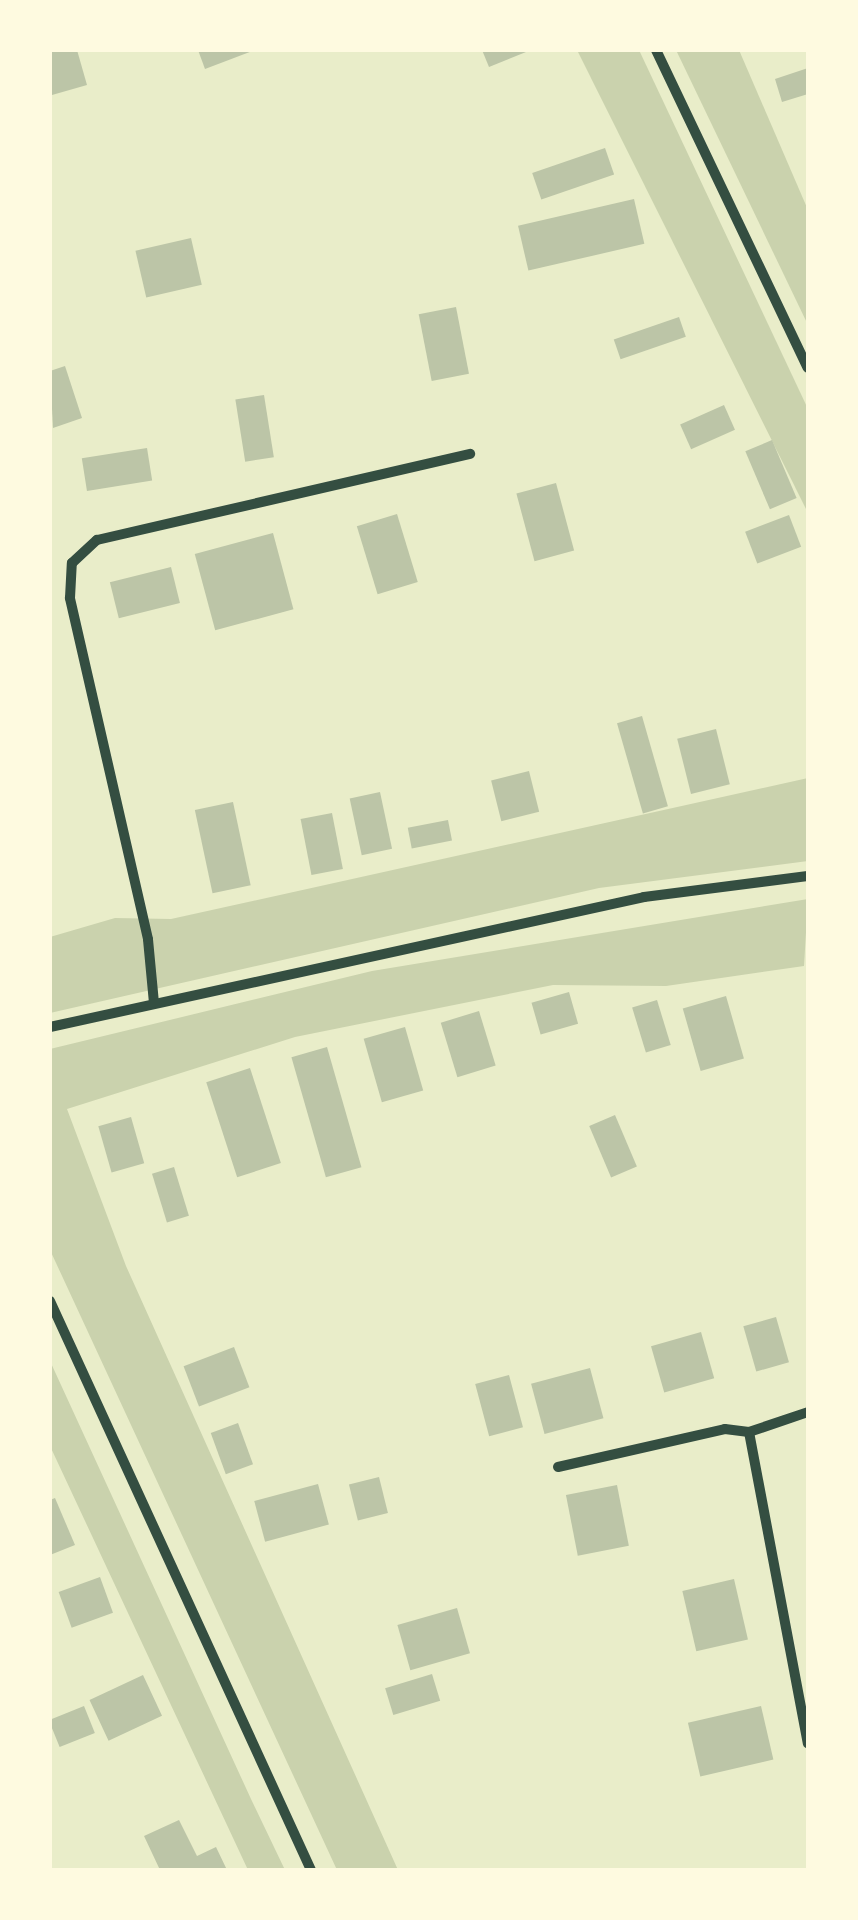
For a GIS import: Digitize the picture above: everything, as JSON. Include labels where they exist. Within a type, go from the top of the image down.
[{"type":"street","points":[[656,50],[808,368]]},
{"type":"street","points":[[154,1003],[148,939],[70,598],[72,563],[98,540],[470,454]]},
{"type":"street","points":[[50,1027],[644,897],[808,876]]},
{"type":"street","points":[[50,1302],[311,1870]]},
{"type":"street","points":[[558,1468],[724,1429],[748,1432],[808,1412]]},
{"type":"street","points":[[748,1432],[808,1743]]},
{"type":"green space","points":[[577,50],[639,50],[808,409],[808,513]]},
{"type":"green space","points":[[676,50],[739,50],[808,210],[808,325]]},
{"type":"green space","points":[[808,778],[808,861],[599,888],[50,1013],[50,937],[115,918],[171,919]]},
{"type":"green space","points":[[808,899],[804,966],[666,986],[553,985],[295,1037],[67,1109],[126,1266],[398,1870],[337,1870],[50,1250],[50,1049],[372,971]]},
{"type":"green space","points":[[50,1361],[285,1870],[248,1870],[50,1446]]},
{"type":"building","points":[[50,50],[77,50],[87,85],[52,95]]},
{"type":"building","points":[[198,50],[255,50],[205,69]]},
{"type":"building","points":[[482,50],[531,50],[489,67]]},
{"type":"building","points":[[808,68],[808,94],[782,102],[775,79]]},
{"type":"building","points":[[605,148],[614,174],[541,200],[532,173]]},
{"type":"building","points":[[634,199],[644,244],[528,271],[518,226]]},
{"type":"building","points":[[191,238],[202,285],[146,298],[135,251]]},
{"type":"building","points":[[456,307],[469,374],[432,381],[419,314]]},
{"type":"building","points":[[679,317],[686,337],[621,359],[614,339]]},
{"type":"building","points":[[65,366],[82,418],[53,428],[50,371]]},
{"type":"building","points":[[264,395],[274,457],[245,462],[235,400]]},
{"type":"building","points":[[724,405],[735,430],[691,449],[680,425]]},
{"type":"building","points":[[772,440],[797,498],[770,509],[745,451]]},
{"type":"building","points":[[147,448],[152,481],[87,491],[82,458]]},
{"type":"building","points":[[556,483],[574,551],[535,561],[516,494]]},
{"type":"building","points":[[397,514],[418,582],[378,594],[357,526]]},
{"type":"building","points":[[789,515],[801,547],[757,564],[745,532]]},
{"type":"building","points":[[273,533],[293,609],[215,630],[195,554]]},
{"type":"building","points":[[171,567],[180,603],[119,618],[110,582]]},
{"type":"building","points":[[642,716],[668,806],[643,814],[617,723]]},
{"type":"building","points":[[716,729],[730,784],[691,794],[677,739]]},
{"type":"building","points":[[529,771],[539,812],[501,821],[491,780]]},
{"type":"building","points":[[380,792],[392,849],[362,855],[350,798]]},
{"type":"building","points":[[233,802],[251,885],[213,893],[195,810]]},
{"type":"building","points":[[332,813],[343,869],[311,875],[301,819]]},
{"type":"building","points":[[448,820],[452,841],[412,848],[408,828]]},
{"type":"building","points":[[569,992],[578,1024],[541,1034],[532,1003]]},
{"type":"building","points":[[726,996],[744,1058],[701,1071],[683,1008]]},
{"type":"building","points":[[657,1000],[671,1045],[646,1053],[632,1008]]},
{"type":"building","points":[[479,1011],[496,1066],[457,1077],[441,1023]]},
{"type":"building","points":[[405,1027],[423,1090],[382,1102],[364,1039]]},
{"type":"building","points":[[327,1047],[361,1167],[326,1177],[291,1057]]},
{"type":"building","points":[[250,1068],[281,1163],[237,1177],[206,1082]]},
{"type":"building","points":[[615,1115],[637,1167],[611,1177],[589,1126]]},
{"type":"building","points":[[131,1117],[144,1163],[112,1173],[98,1126]]},
{"type":"building","points":[[174,1167],[189,1216],[167,1222],[152,1174]]},
{"type":"building","points":[[776,1317],[789,1362],[756,1372],[743,1326]]},
{"type":"building","points":[[701,1332],[714,1378],[664,1392],[651,1346]]},
{"type":"building","points":[[234,1347],[249,1387],[199,1406],[184,1366]]},
{"type":"building","points":[[590,1368],[603,1418],[545,1434],[531,1384]]},
{"type":"building","points":[[509,1375],[523,1427],[489,1436],[475,1384]]},
{"type":"building","points":[[238,1423],[253,1464],[226,1474],[211,1433]]},
{"type":"building","points":[[379,1477],[388,1513],[358,1520],[349,1484]]},
{"type":"building","points":[[318,1484],[329,1525],[265,1542],[254,1501]]},
{"type":"building","points":[[617,1485],[629,1546],[578,1556],[566,1495]]},
{"type":"building","points":[[55,1498],[75,1545],[50,1555],[50,1500]]},
{"type":"building","points":[[100,1577],[113,1613],[72,1628],[59,1592]]},
{"type":"building","points":[[734,1579],[748,1639],[696,1651],[682,1591]]},
{"type":"building","points":[[457,1608],[470,1653],[410,1670],[397,1625]]},
{"type":"building","points":[[432,1674],[440,1701],[393,1715],[385,1688]]},
{"type":"building","points":[[143,1675],[162,1716],[109,1741],[90,1700]]},
{"type":"building","points":[[84,1706],[95,1733],[60,1747],[50,1720]]},
{"type":"building","points":[[761,1706],[773,1760],[700,1776],[688,1723]]},
{"type":"building","points":[[179,1820],[197,1856],[216,1847],[227,1870],[160,1870],[144,1836]]}]
